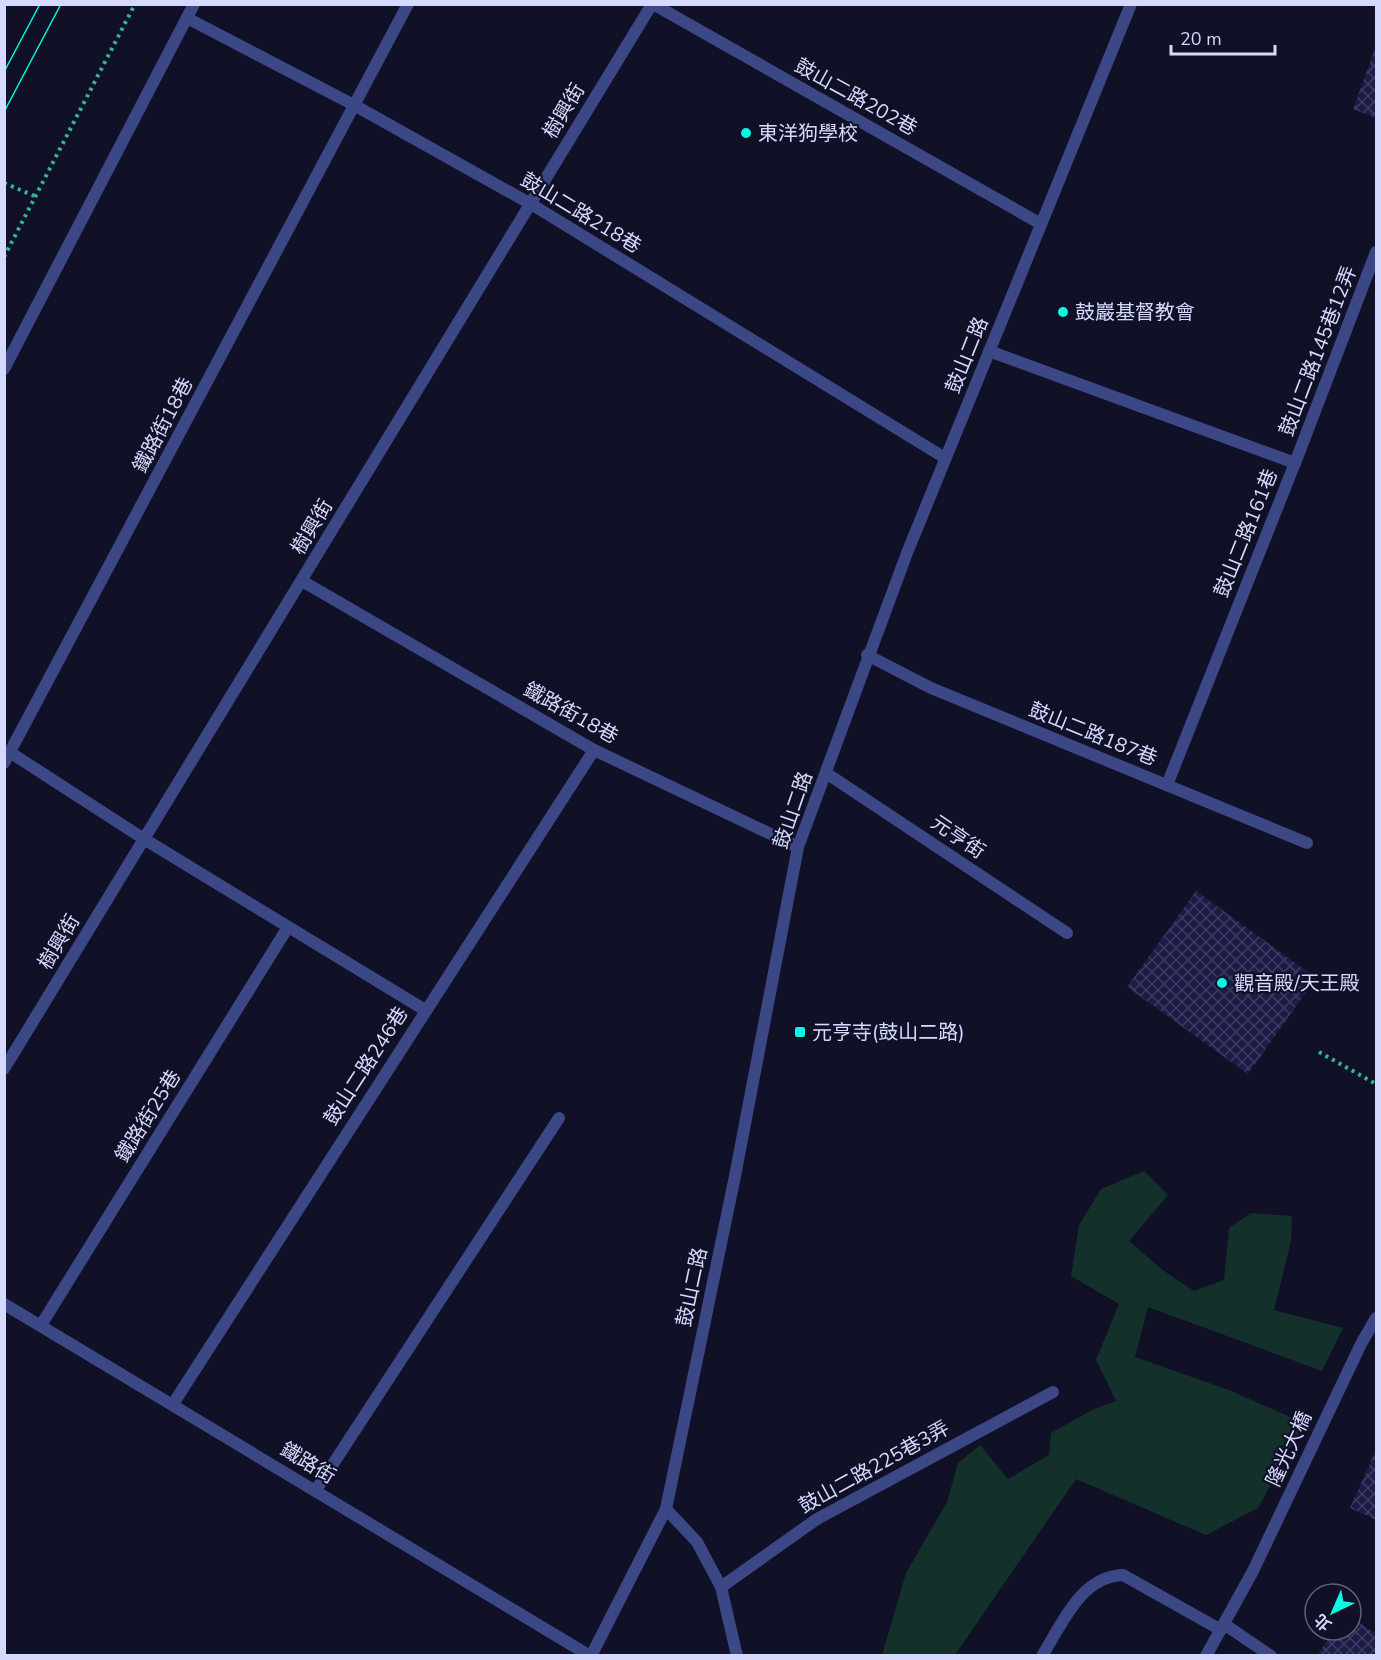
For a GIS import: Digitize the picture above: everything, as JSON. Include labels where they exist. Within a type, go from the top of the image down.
[{"type":"street","points":[[4,369],[194,4]]},
{"type":"street","name":"鐵路街18巷","points":[[8,758],[408,4]]},
{"type":"street","name":"樹興街","points":[[4,1069],[652,4]]},
{"type":"street","name":"鼓山二路202巷","points":[[652,4],[1041,224]]},
{"type":"street","name":"鼓山二路","points":[[591,1656],[666,1509],[735,1176],[798,847],[867,655],[1131,4]]},
{"type":"street","name":"鼓山二路218巷","points":[[188,18],[354,105],[531,204],[945,458]]},
{"type":"street","name":"鼓山二路145巷12弄","points":[[1295,463],[1377,252]]},
{"type":"street","name":"鼓山二路161巷","points":[[989,351],[1295,463],[1167,785]]},
{"type":"street","name":"鐵路街18巷","points":[[302,581],[594,750],[798,847]]},
{"type":"street","name":"鼓山二路187巷","points":[[867,655],[931,688],[1307,843]]},
{"type":"street","name":"鼓山二路246巷","points":[[172,1404],[594,750]]},
{"type":"street","points":[[8,758],[425,1010]]},
{"type":"street","name":"元亨街","points":[[826,773],[1067,933]]},
{"type":"street","name":"鐵路街25巷","points":[[40,1325],[288,927]]},
{"type":"street","points":[[316,1490],[559,1118]]},
{"type":"street","name":"鐵路街","points":[[4,1304],[591,1656]]},
{"type":"street","name":"隆光大橋","points":[[1206,1656],[1253,1571],[1361,1344],[1377,1318]]},
{"type":"street","name":"鼓山二路225巷3弄","points":[[721,1587],[817,1519],[1053,1392]]},
{"type":"street","points":[[666,1509],[697,1542],[721,1587],[737,1656]]},
{"type":"street","points":[[1042,1656],[1080,1596],[1090,1586],[1111,1575],[1123,1575],[1271,1656]]},
{"type":"path","points":[[4,257],[38,197],[135,4]]},
{"type":"path","points":[[4,183],[38,197]]},
{"type":"path","points":[[1319,1052],[1377,1084]]},
{"type":"green space","points":[[1144,1171],[1168,1195],[1129,1241],[1164,1271],[1194,1291],[1224,1280],[1229,1228],[1251,1213],[1292,1216],[1291,1241],[1274,1310],[1343,1328],[1322,1371],[1148,1307],[1135,1357],[1229,1390],[1304,1423],[1258,1508],[1206,1535],[1076,1479],[955,1655],[882,1655],[906,1573],[947,1502],[958,1463],[980,1445],[1008,1479],[1049,1455],[1051,1433],[1094,1409],[1116,1401],[1096,1360],[1119,1304],[1071,1276],[1079,1225],[1101,1189]]},
{"type":"building","points":[[1376,46],[1376,118],[1353,109]]},
{"type":"building","name":"觀音殿/天王殿","points":[[1196,891],[1316,978],[1248,1074],[1127,987]]},
{"type":"building","points":[[1376,1450],[1376,1520],[1350,1508]]},
{"type":"building","points":[[1363,1625],[1376,1634],[1376,1656],[1317,1656],[1326,1642],[1363,1642]]},
{"type":"tram line","points":[[4,72],[40,4]]},
{"type":"tram line","points":[[4,112],[61,4]]},
{"type":"place","name":"東洋狗學校","points":[[746,133]]},
{"type":"place","name":"鼓巖基督教會","points":[[1063,312]]},
{"type":"place","name":"觀音殿/天王殿","points":[[1222,983]]},
{"type":"place","name":"元亨寺(鼓山二路)","points":[[800,1032]]}]
